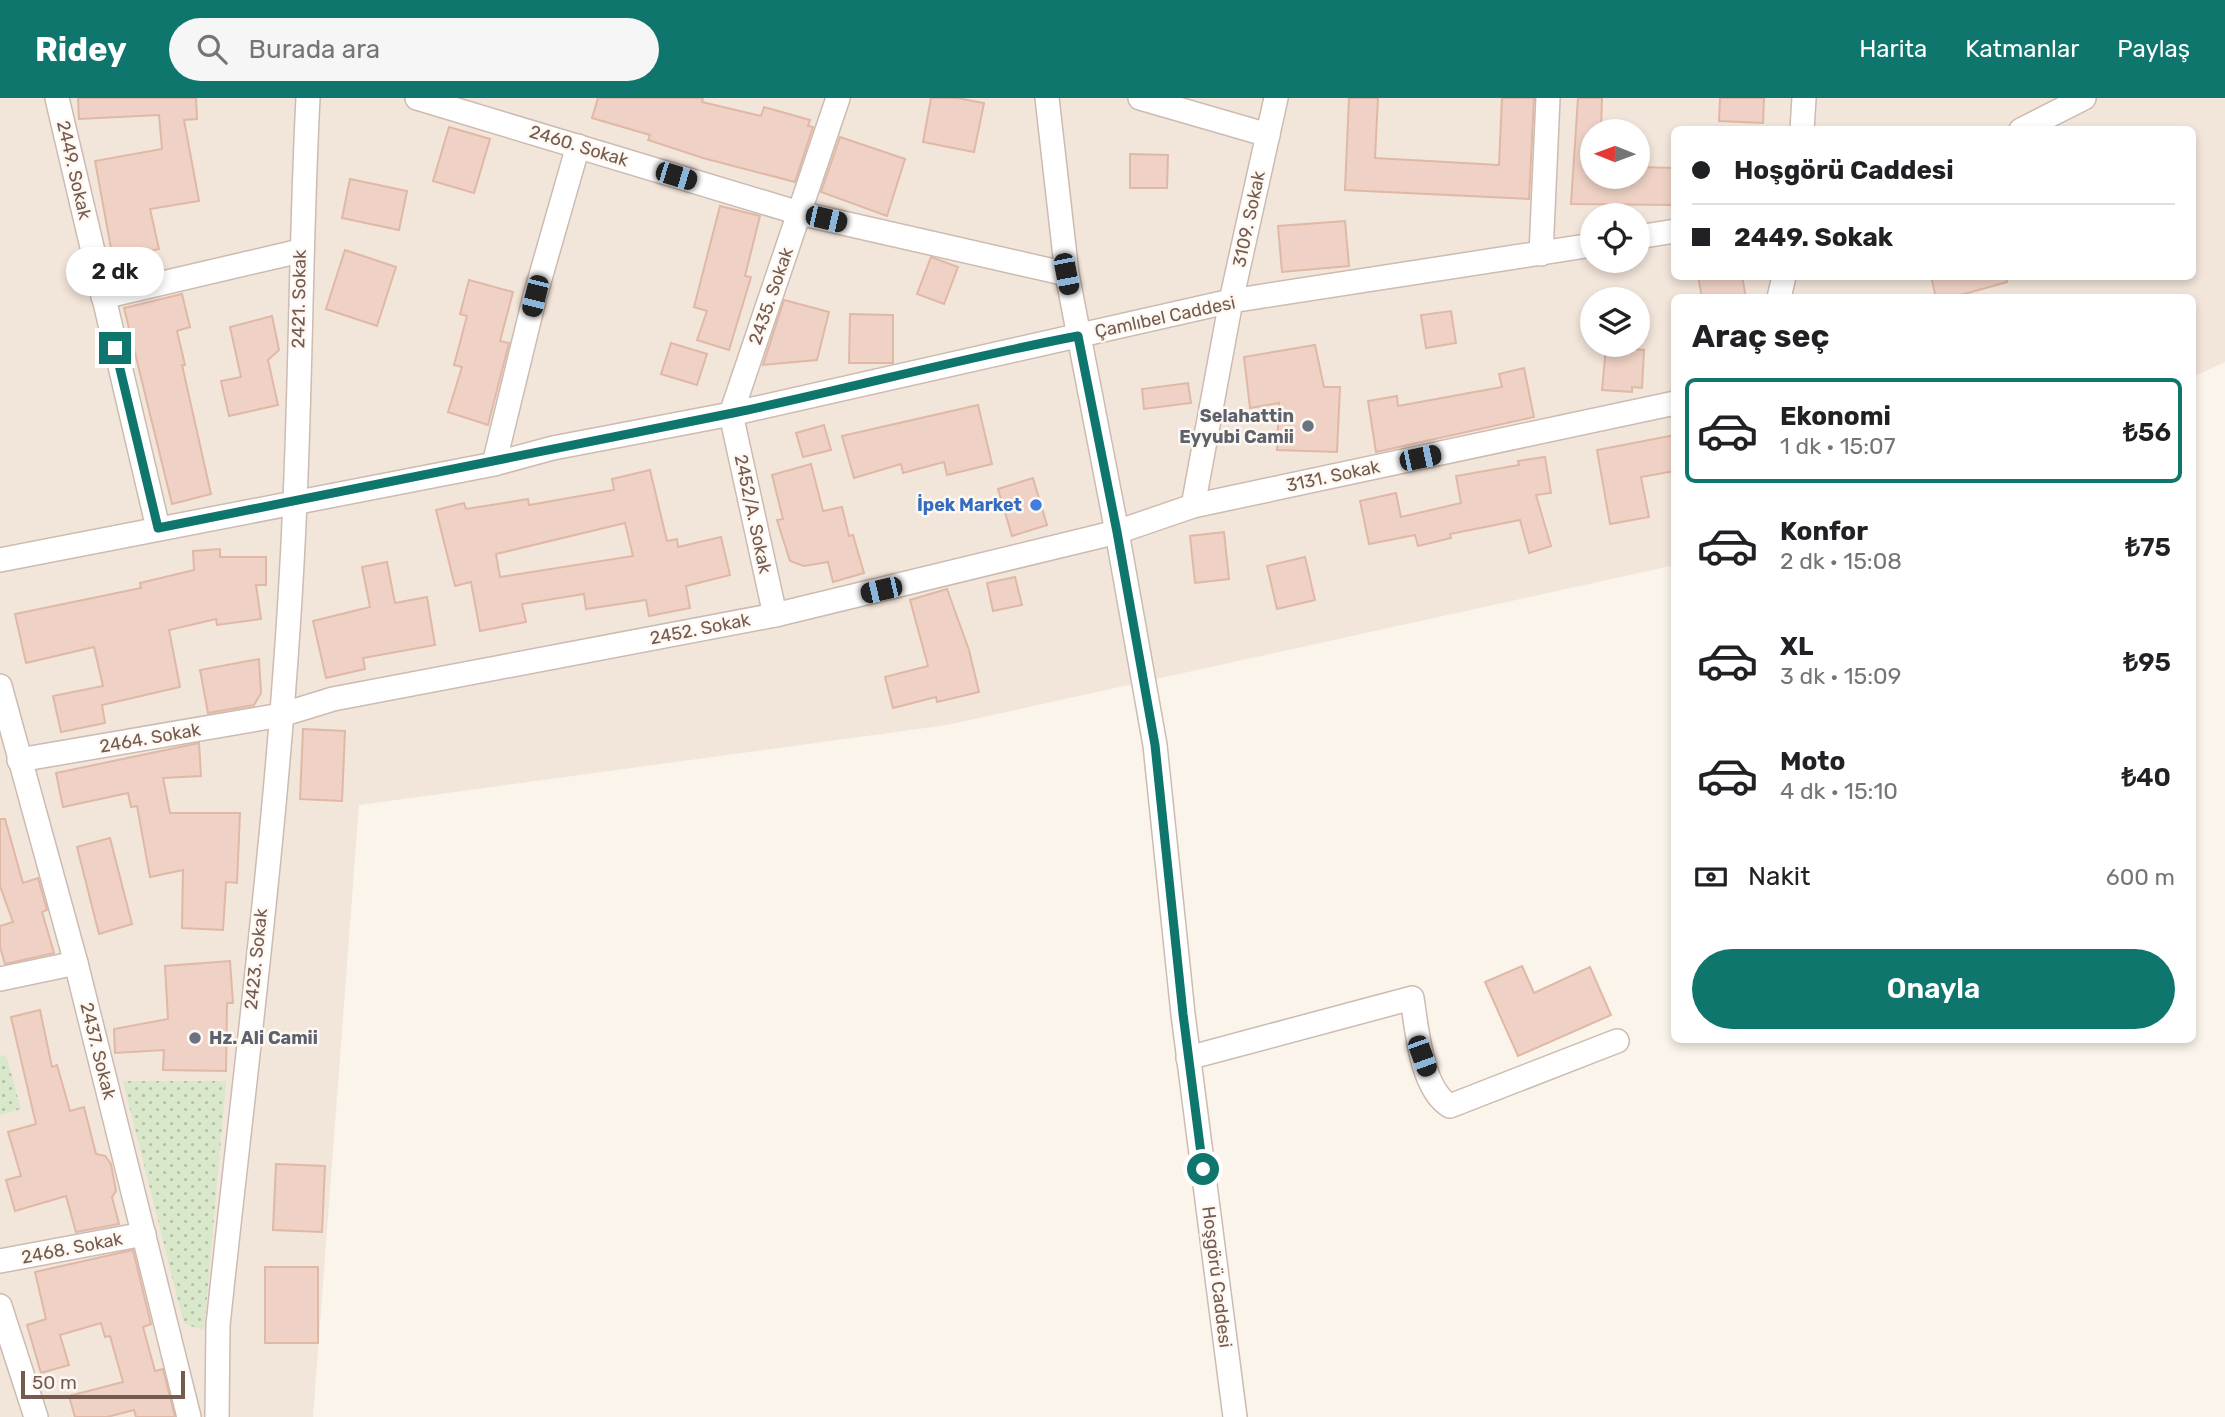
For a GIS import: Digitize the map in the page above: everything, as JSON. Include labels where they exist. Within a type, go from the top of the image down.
[{"type":"street","name":"2449. Sokak","points":[[57,98],[158,528]]},
{"type":"street","name":"2421. Sokak","points":[[295,500],[300,251],[308,98]]},
{"type":"street","name":"2460. Sokak","points":[[417,98],[799,213],[1066,274]]},
{"type":"street","name":"2435. Sokak","points":[[731,414],[838,98]]},
{"type":"street","name":"Hoşgörü Caddesi","points":[[1047,98],[1066,274],[1117,532],[1155,745],[1188,1058],[1235,1417]]},
{"type":"street","points":[[1140,98],[1268,135]]},
{"type":"street","name":"3109. Sokak","points":[[1193,506],[1231,301],[1276,98]]},
{"type":"street","points":[[1541,254],[1548,98]]},
{"type":"street","points":[[1802,126],[1804,98]]},
{"type":"street","points":[[2029,126],[2084,98]]},
{"type":"street","points":[[494,464],[535,296],[578,146]]},
{"type":"street","points":[[1650,235],[1671,232]]},
{"type":"street","name":"Çamlıbel Caddesi","points":[[0,560],[295,500],[494,464],[553,448],[731,414],[1231,301],[1580,247]]},
{"type":"street","points":[[103,297],[300,251]]},
{"type":"street","name":"3131. Sokak","points":[[1117,532],[1193,506],[1671,404]]},
{"type":"street","name":"2452/A. Sokak","points":[[731,414],[775,615]]},
{"type":"street","name":"2423. Sokak","points":[[217,1417],[218,1325],[281,715],[295,500]]},
{"type":"street","name":"2452. Sokak","points":[[281,715],[333,699],[775,615],[1117,532]]},
{"type":"street","name":"2437. Sokak","points":[[0,686],[4,726],[19,760],[76,963],[189,1417]]},
{"type":"street","name":"2464. Sokak","points":[[19,760],[281,715]]},
{"type":"street","points":[[0,979],[76,963]]},
{"type":"street","points":[[1188,1058],[1403,998],[1412,998],[1422,1056],[1437,1099],[1450,1106],[1495,1091],[1617,1041]]},
{"type":"street","name":"2468. Sokak","points":[[0,1261],[144,1234]]},
{"type":"street","points":[[0,1306],[36,1417]]},
{"type":"shaded area","points":[[0,98],[2225,98],[2225,362],[2196,376],[2196,294],[1671,294],[1671,566],[947,725],[359,805],[313,1417],[0,1417]]},
{"type":"green space","points":[[6,1055],[21,1109],[0,1115],[0,1056]]},
{"type":"green space","points":[[123,1081],[226,1081],[204,1330],[184,1324]]},
{"type":"building","points":[[78,98],[196,98],[197,119],[184,120],[199,201],[150,209],[159,249],[113,259],[95,161],[162,149],[159,115],[79,119]]},
{"type":"building","points":[[598,98],[703,98],[702,102],[761,116],[764,107],[810,120],[808,126],[813,127],[795,182],[703,158],[648,140],[650,135],[592,118]]},
{"type":"building","points":[[931,98],[957,98],[984,103],[974,152],[923,142]]},
{"type":"building","points":[[1349,98],[1378,98],[1375,158],[1499,165],[1502,98],[1534,98],[1529,199],[1345,190]]},
{"type":"building","points":[[1578,98],[1602,98],[1601,119],[1580,119],[1580,189],[1650,189],[1650,167],[1671,168],[1671,205],[1571,204]]},
{"type":"building","points":[[1720,98],[1764,98],[1763,123],[1719,121]]},
{"type":"building","points":[[449,127],[490,139],[474,193],[433,181]]},
{"type":"building","points":[[840,137],[905,159],[887,216],[821,192]]},
{"type":"building","points":[[1130,154],[1168,155],[1167,188],[1130,188]]},
{"type":"building","points":[[350,179],[407,191],[399,230],[342,218]]},
{"type":"building","points":[[720,206],[760,216],[745,276],[751,277],[729,350],[697,340],[707,311],[694,307]]},
{"type":"building","points":[[1345,221],[1349,266],[1282,272],[1278,226]]},
{"type":"building","points":[[345,250],[396,267],[377,326],[326,309]]},
{"type":"building","points":[[931,257],[958,267],[944,304],[917,294]]},
{"type":"building","points":[[469,280],[513,292],[500,341],[509,343],[488,425],[448,412],[462,367],[454,365],[467,316],[460,314]]},
{"type":"building","points":[[1699,280],[1743,280],[1745,294],[1701,294]]},
{"type":"building","points":[[1932,280],[2007,280],[1964,294],[1935,294]]},
{"type":"building","points":[[182,294],[190,327],[177,331],[211,494],[172,504],[124,308]]},
{"type":"building","points":[[784,300],[829,312],[817,360],[763,365]]},
{"type":"building","points":[[1451,311],[1456,343],[1426,348],[1421,315]]},
{"type":"building","points":[[850,314],[893,315],[893,363],[849,363]]},
{"type":"building","points":[[272,316],[279,350],[268,360],[278,405],[229,416],[221,381],[241,377],[230,327]]},
{"type":"building","points":[[671,343],[707,354],[697,385],[661,374]]},
{"type":"building","points":[[1315,345],[1324,387],[1340,387],[1337,452],[1277,450],[1279,403],[1250,408],[1244,357]]},
{"type":"building","points":[[1605,357],[1644,357],[1642,388],[1632,387],[1632,392],[1602,390]]},
{"type":"building","points":[[1524,368],[1534,417],[1376,452],[1368,401],[1397,396],[1398,406],[1502,387],[1499,374]]},
{"type":"building","points":[[1188,383],[1191,403],[1144,409],[1142,389]]},
{"type":"building","points":[[978,405],[992,464],[947,475],[944,462],[903,473],[901,464],[854,478],[842,436]]},
{"type":"building","points":[[824,425],[831,450],[803,457],[796,433]]},
{"type":"building","points":[[1671,436],[1671,472],[1641,477],[1649,517],[1610,524],[1597,450]]},
{"type":"building","points":[[1545,457],[1551,493],[1536,495],[1551,546],[1529,553],[1520,520],[1450,534],[1451,538],[1418,546],[1415,535],[1369,544],[1360,501],[1396,493],[1401,517],[1461,503],[1456,476],[1519,465],[1518,461]]},
{"type":"building","points":[[811,464],[823,511],[842,507],[849,536],[853,535],[864,573],[833,582],[828,562],[804,566],[790,561],[777,520],[783,519],[772,475]]},
{"type":"building","points":[[650,470],[667,541],[677,539],[678,547],[721,537],[730,575],[686,586],[690,608],[649,616],[646,600],[586,609],[584,594],[522,604],[526,622],[480,631],[471,582],[455,586],[436,510],[464,503],[466,509],[528,499],[529,505],[614,490],[612,479]],"holes":[[[625,523],[633,556],[500,577],[496,554]]]},
{"type":"building","points":[[1033,478],[1047,525],[1012,536],[998,489]]},
{"type":"building","points":[[1224,532],[1229,579],[1195,583],[1190,536]]},
{"type":"building","points":[[220,549],[220,557],[266,557],[266,585],[256,585],[261,619],[217,625],[216,619],[169,630],[180,687],[102,705],[105,723],[61,732],[53,696],[103,686],[94,647],[26,663],[15,614],[141,588],[140,583],[194,570],[193,551]]},
{"type":"building","points":[[1305,557],[1315,600],[1277,609],[1267,566]]},
{"type":"building","points":[[387,562],[395,603],[427,597],[435,645],[363,658],[365,669],[326,678],[313,621],[370,607],[362,567]]},
{"type":"building","points":[[1015,577],[1022,605],[993,611],[987,583]]},
{"type":"building","points":[[947,589],[969,650],[979,692],[937,702],[936,697],[893,708],[885,677],[928,666],[910,600]]},
{"type":"building","points":[[259,659],[261,693],[254,705],[208,713],[200,670]]},
{"type":"building","points":[[303,729],[345,731],[342,801],[300,799]]},
{"type":"building","points":[[199,743],[201,776],[163,778],[170,813],[240,813],[237,883],[226,882],[223,930],[182,928],[183,870],[150,877],[137,806],[131,807],[128,793],[63,807],[56,773]]},
{"type":"building","points":[[0,819],[5,819],[23,883],[38,878],[47,910],[42,912],[54,953],[5,964],[0,947],[0,926],[13,922],[0,886]]},
{"type":"building","points":[[110,838],[132,924],[99,934],[77,847]]},
{"type":"building","points":[[230,961],[233,1003],[227,1003],[226,1071],[163,1070],[164,1050],[115,1053],[114,1029],[168,1019],[165,966]]},
{"type":"building","points":[[1522,966],[1534,993],[1590,967],[1611,1015],[1518,1056],[1485,982]]},
{"type":"building","points":[[40,1010],[52,1067],[57,1065],[70,1111],[84,1107],[96,1154],[105,1156],[111,1164],[116,1191],[112,1197],[119,1224],[76,1232],[66,1196],[15,1211],[6,1180],[21,1176],[8,1132],[36,1124],[11,1017]]},
{"type":"building","points":[[276,1164],[325,1166],[322,1232],[273,1230]]},
{"type":"building","points":[[133,1250],[151,1324],[143,1327],[155,1371],[163,1369],[175,1417],[136,1417],[134,1410],[107,1417],[75,1417],[69,1396],[123,1382],[110,1336],[105,1337],[101,1323],[60,1335],[69,1365],[41,1373],[27,1325],[46,1319],[35,1272]]},
{"type":"building","points":[[265,1267],[318,1267],[318,1343],[265,1343]]},
{"type":"place","name":"Selahattin Eyyubi Camii","points":[[1308,426]]},
{"type":"place","name":"İpek Market","points":[[1036,505]]},
{"type":"place","name":"Hz. Ali Camii","points":[[195,1038]]},
{"type":"route","points":[[115,348],[158,528],[494,464],[553,448],[731,414],[1078,336],[1155,745],[1183,1014],[1203,1169]]}]
